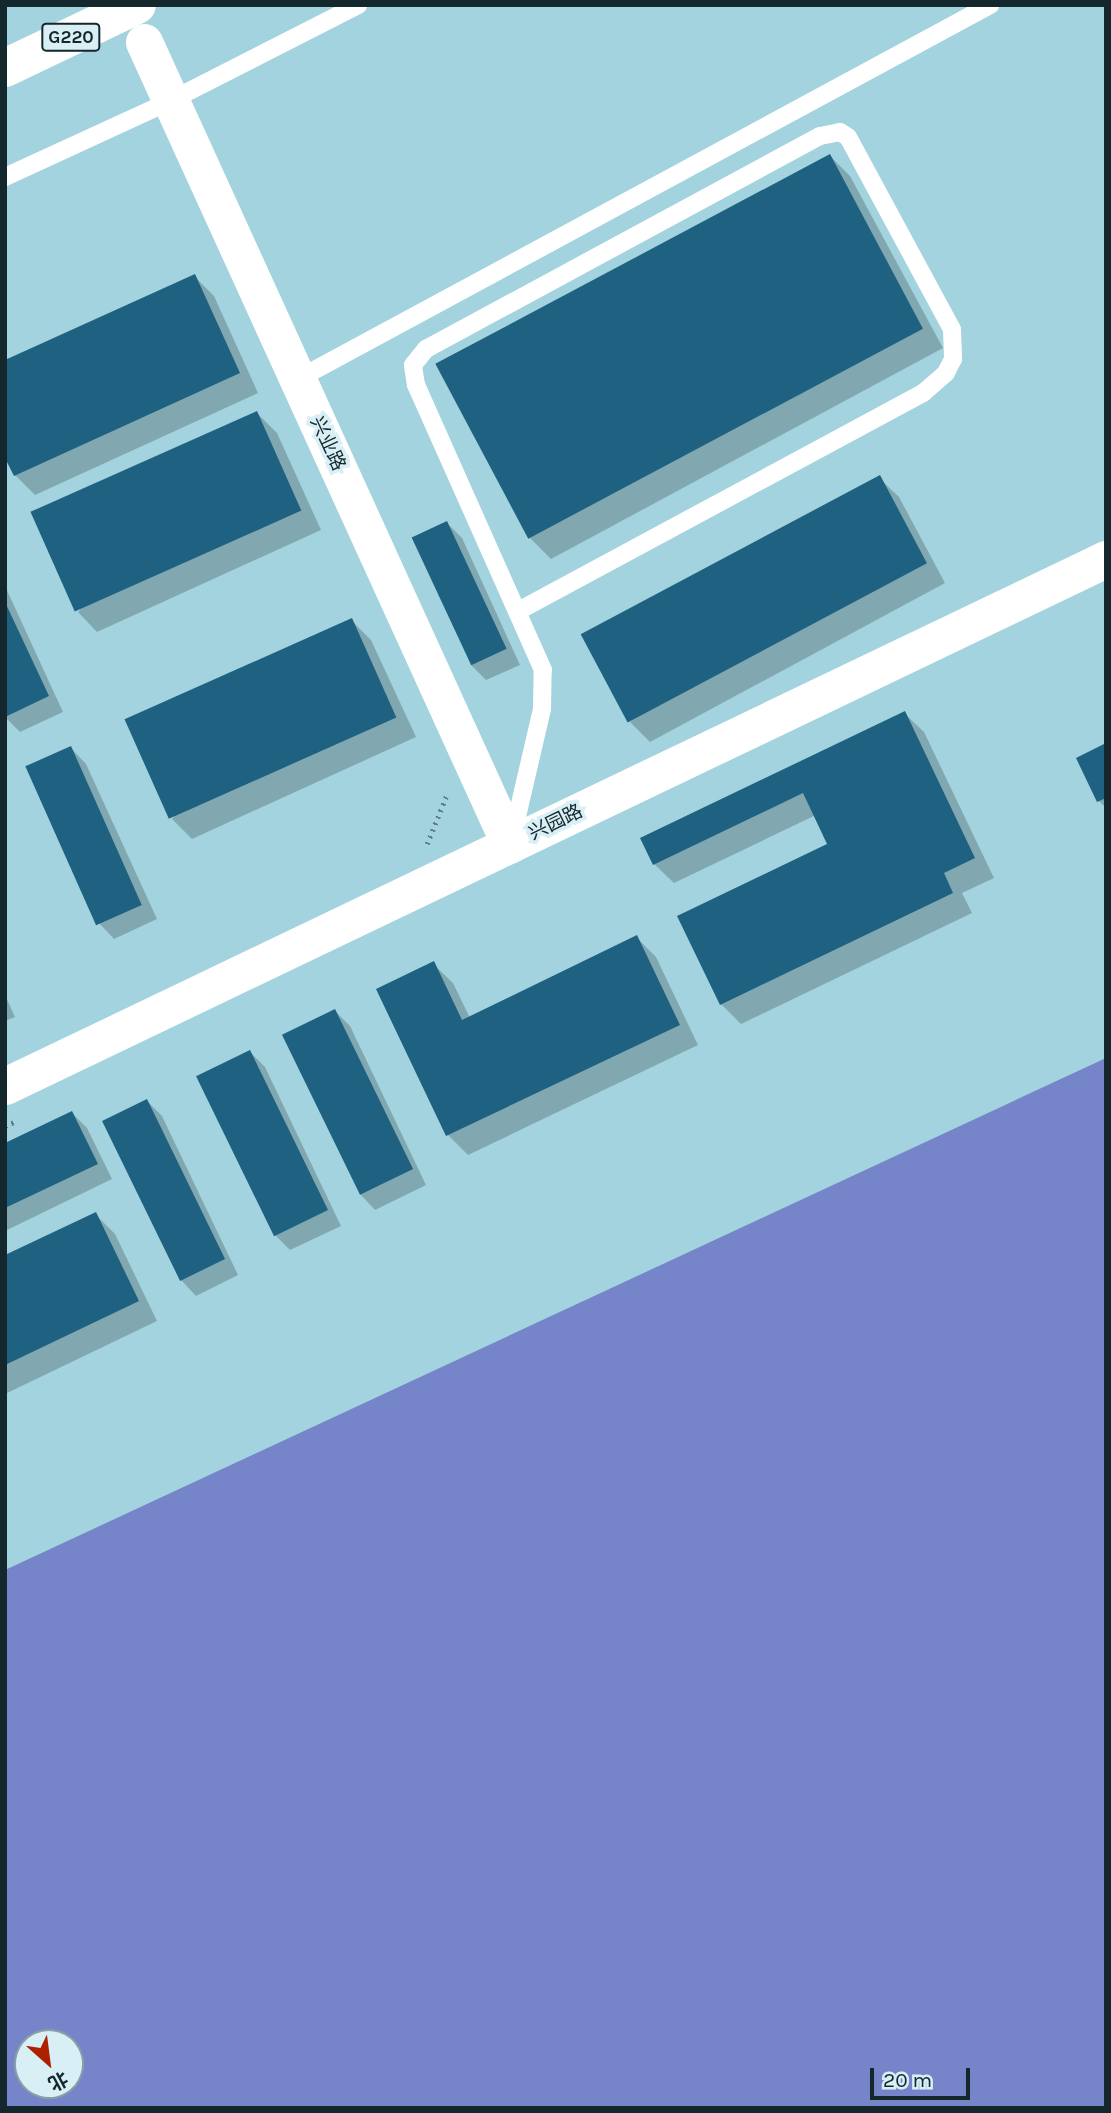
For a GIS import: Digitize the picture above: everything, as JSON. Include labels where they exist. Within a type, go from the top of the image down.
[{"type":"highway","name":"G220","points":[[5,68],[137,5]]},
{"type":"street","name":"兴业路","points":[[144,42],[510,845]]},
{"type":"street","name":"兴园路","points":[[5,1086],[1106,559]]},
{"type":"lane","points":[[5,177],[163,104],[358,5]]},
{"type":"lane","points":[[298,379],[990,5]]},
{"type":"lane","points":[[510,845],[544,696],[539,657],[416,385],[413,365],[426,349],[820,136],[839,132],[848,137],[952,329],[953,359],[946,373],[923,393],[519,611]]},
{"type":"shaded area","points":[[1106,1058],[1106,2108],[5,2108],[5,1570]]},
{"type":"building","points":[[830,154],[923,329],[528,539],[435,364]]},
{"type":"building","points":[[195,274],[240,373],[14,476],[5,458],[5,360]]},
{"type":"building","points":[[257,411],[301,511],[75,611],[30,512]]},
{"type":"building","points":[[880,475],[927,563],[628,722],[581,634]]},
{"type":"building","points":[[447,521],[507,649],[471,665],[412,537]]},
{"type":"building","points":[[5,602],[49,696],[5,717]]},
{"type":"building","points":[[352,618],[396,718],[169,819],[125,719]]},
{"type":"building","points":[[905,711],[975,858],[944,873],[953,893],[720,1005],[677,916],[827,844],[803,793],[653,865],[640,838]]},
{"type":"building","points":[[1106,743],[1106,798],[1097,802],[1076,758]]},
{"type":"building","points":[[71,746],[142,905],[96,925],[25,766]]},
{"type":"building","points":[[637,935],[680,1025],[446,1136],[376,989],[434,961],[462,1020]]},
{"type":"building","points":[[335,1009],[413,1169],[360,1195],[282,1035]]},
{"type":"building","points":[[250,1050],[328,1210],[274,1236],[196,1076]]},
{"type":"building","points":[[147,1099],[225,1259],[180,1281],[102,1121]]},
{"type":"building","points":[[72,1111],[98,1164],[5,1208],[5,1143]]},
{"type":"building","points":[[96,1212],[139,1301],[5,1365],[5,1255]]}]
